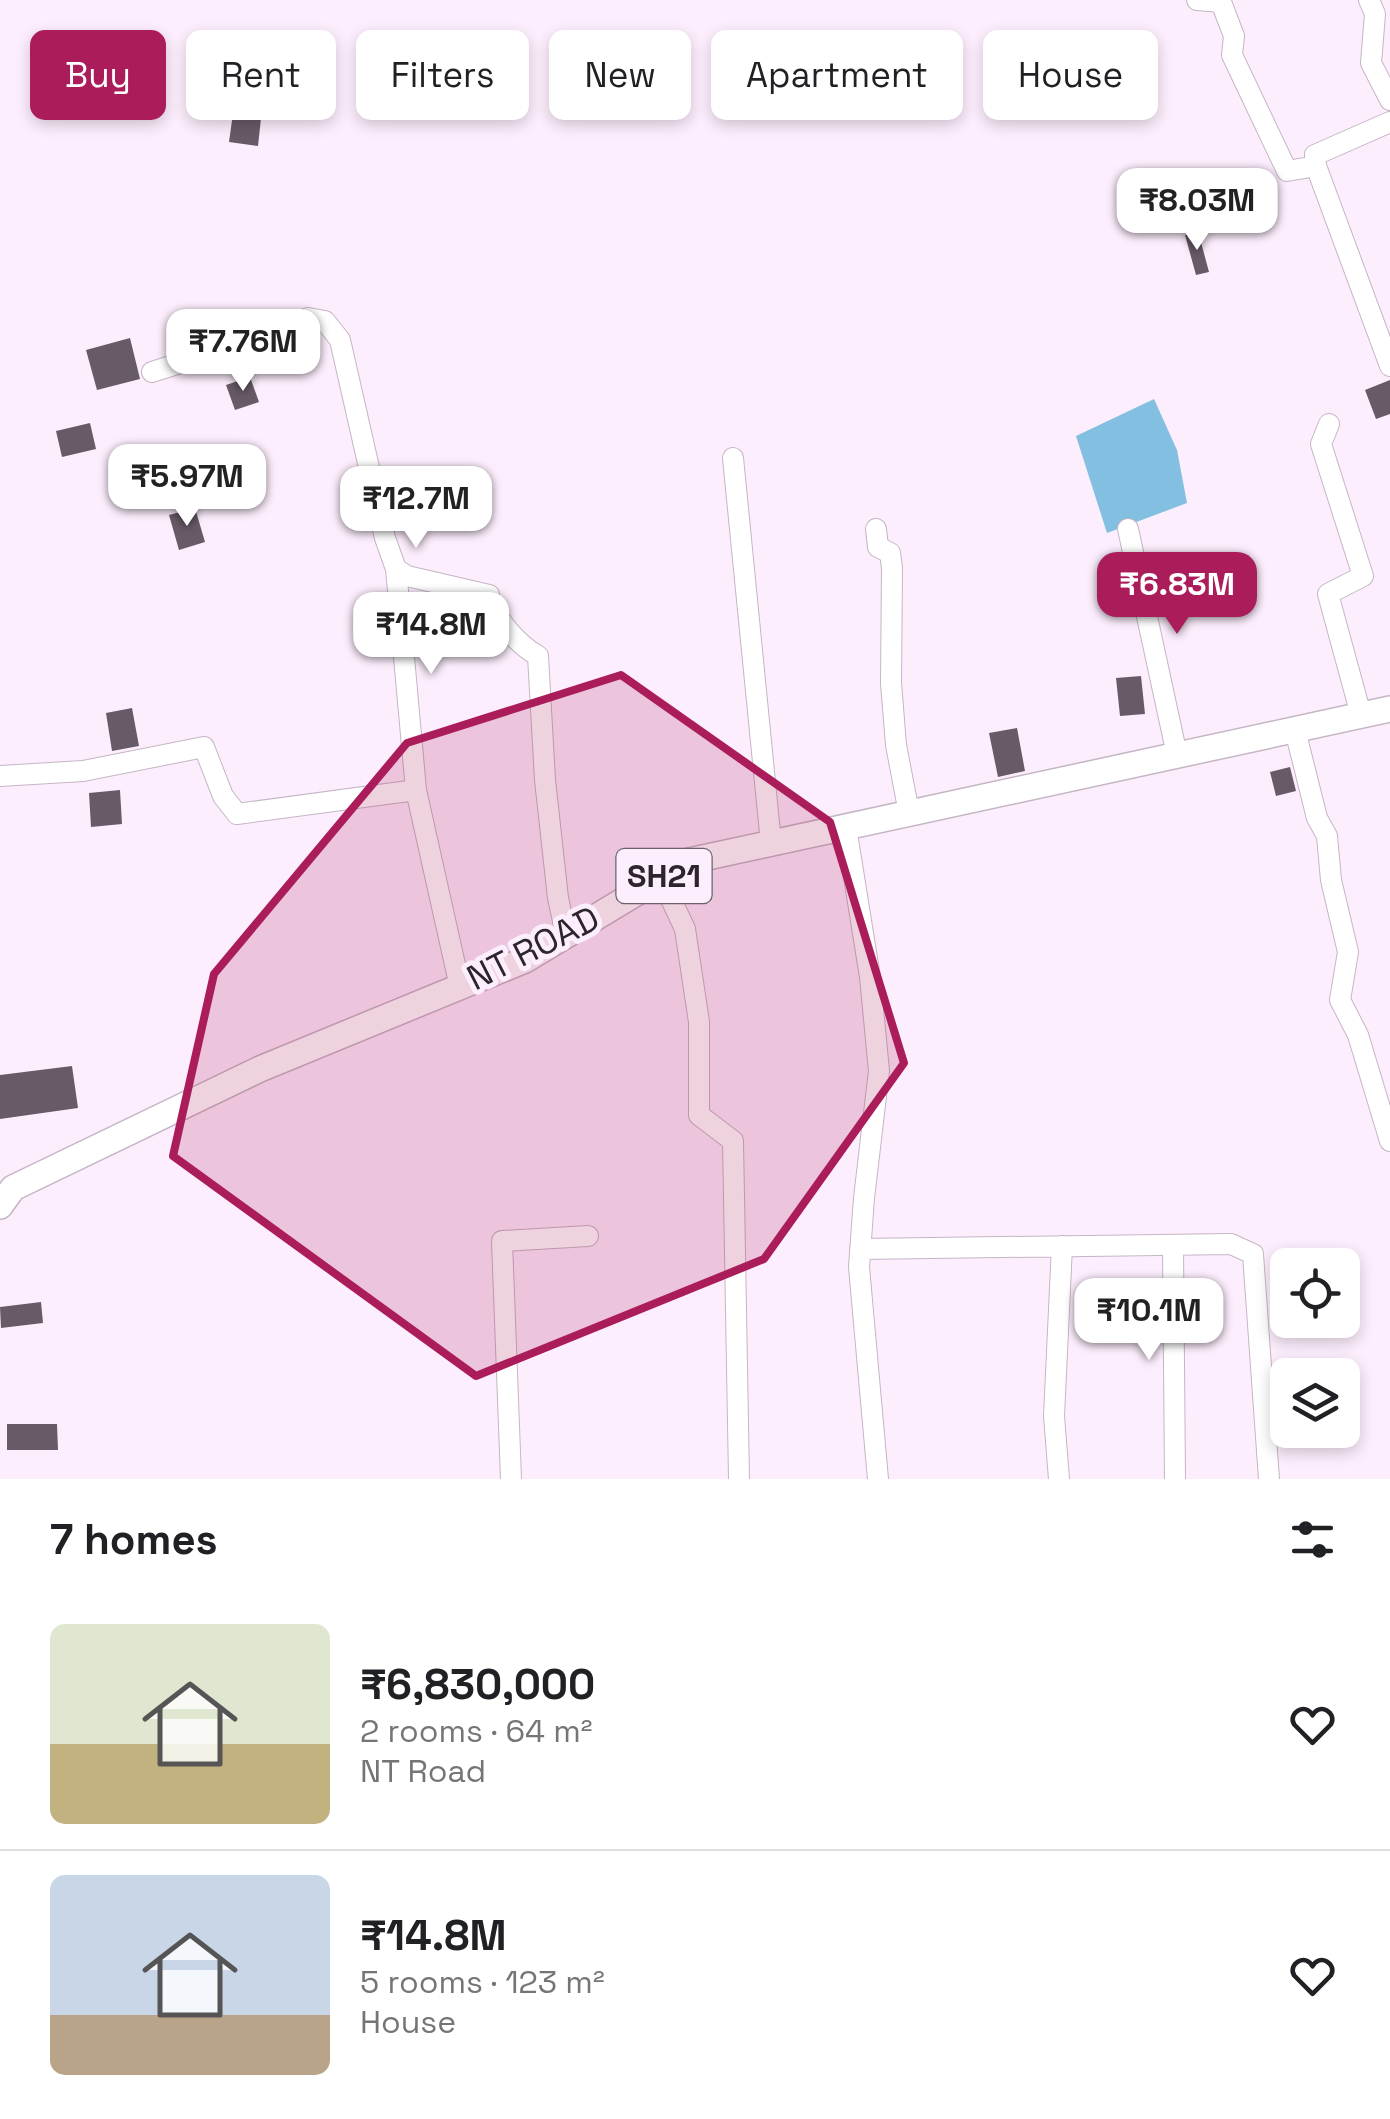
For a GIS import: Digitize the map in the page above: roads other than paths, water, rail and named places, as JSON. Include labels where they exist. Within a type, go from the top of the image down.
[{"type":"main road","name":"NT ROAD","points":[[0,1206],[13,1188],[260,1069],[525,960],[689,861],[1390,709]]},
{"type":"street","points":[[1197,0],[1221,2],[1234,36],[1232,55],[1287,171],[1316,166]]},
{"type":"street","points":[[1369,0],[1375,14],[1371,63],[1390,100]]},
{"type":"street","points":[[1390,122],[1316,155],[1316,166],[1390,366]]},
{"type":"street","points":[[152,372],[283,330],[308,318],[326,321],[340,340],[384,538],[396,569],[416,790],[460,987]]},
{"type":"street","points":[[1330,424],[1321,444],[1363,576],[1328,594],[1361,715]]},
{"type":"street","points":[[734,458],[771,843]]},
{"type":"street","points":[[876,529],[878,547],[890,553],[891,683],[896,745],[909,813]]},
{"type":"street","points":[[1128,529],[1177,756]]},
{"type":"street","points":[[396,569],[407,576],[489,594],[492,606],[511,633],[523,648],[538,656],[545,780],[566,935]]},
{"type":"street","points":[[1295,730],[1317,818],[1327,836],[1331,880],[1348,952],[1340,1000],[1358,1035],[1390,1141]]},
{"type":"street","points":[[0,776],[84,771],[204,747],[224,796],[237,814],[416,790]]},
{"type":"street","points":[[846,827],[870,977],[879,1070],[859,1267],[878,1479]]},
{"type":"street","points":[[661,878],[685,928],[699,1022],[699,1115],[733,1141],[739,1479]]},
{"type":"street","points":[[512,1479],[502,1241],[588,1236]]},
{"type":"street","points":[[860,1249],[1231,1244],[1253,1254],[1269,1479]]},
{"type":"street","points":[[1060,1479],[1054,1416],[1062,1246]]},
{"type":"street","points":[[1173,1247],[1175,1479]]},
{"type":"water","points":[[1154,399],[1177,450],[1187,503],[1107,533],[1076,436]]}]
